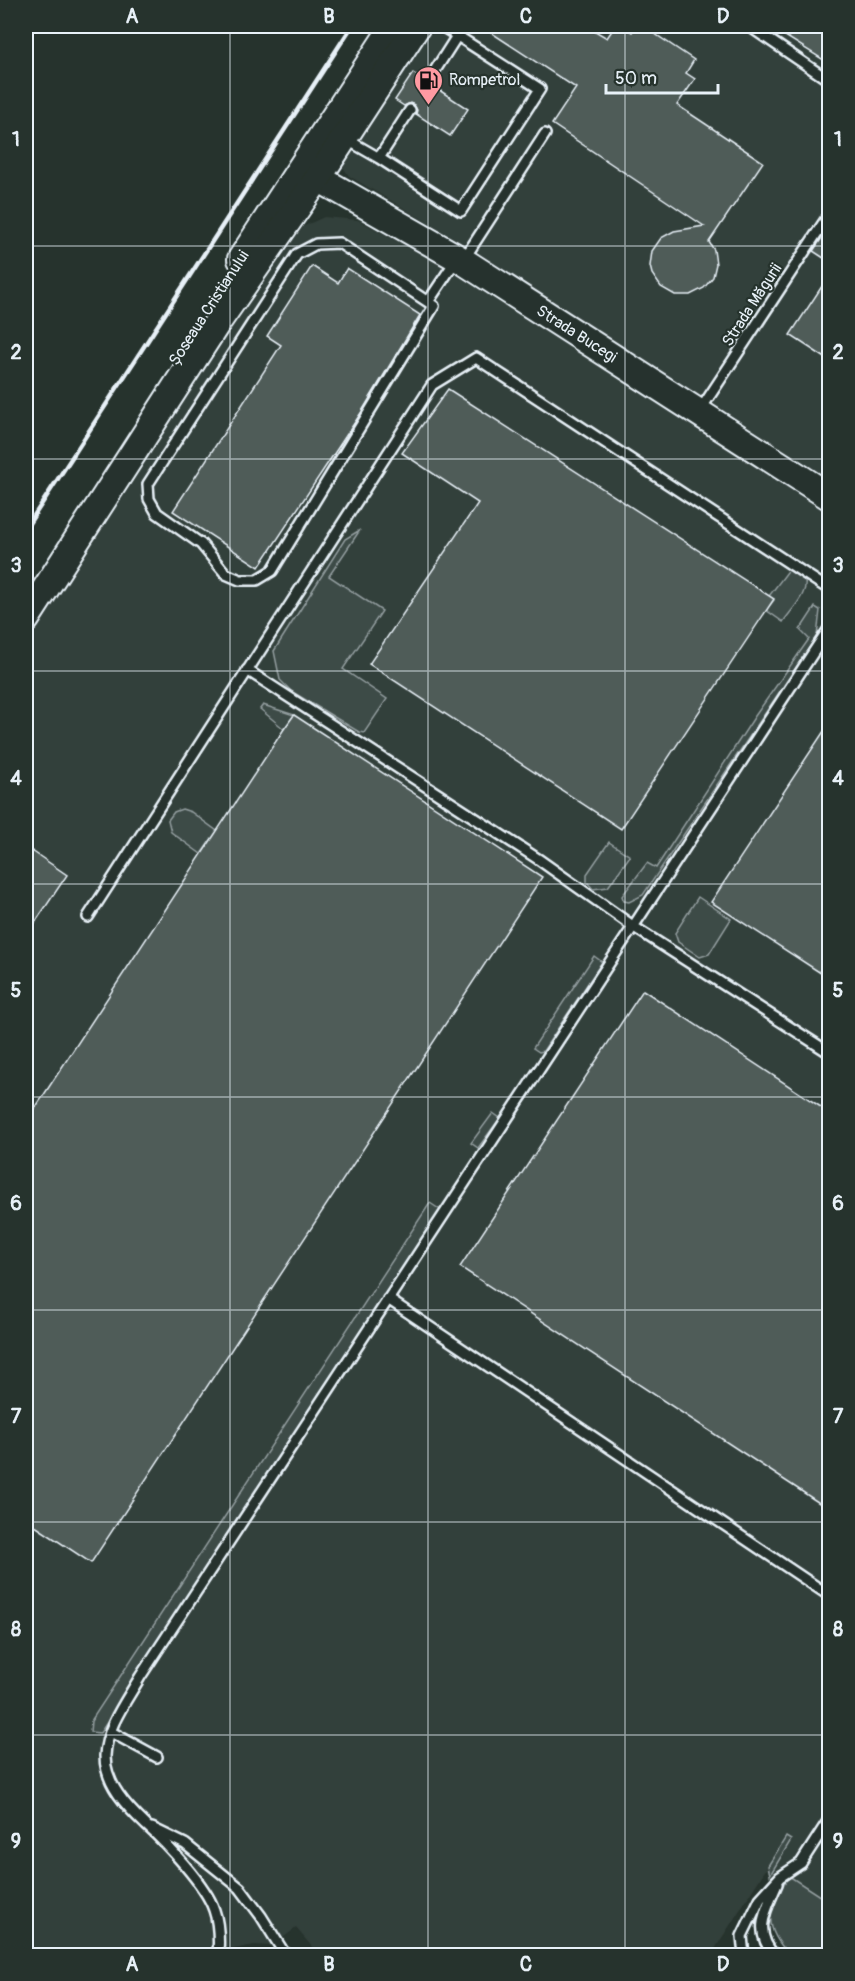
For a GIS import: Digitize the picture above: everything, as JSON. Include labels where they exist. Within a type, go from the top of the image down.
[{"type":"main road","name":"Șoseaua Cristianului","points":[[26,590],[394,26]]},
{"type":"main road","name":"Șoseaua Cristianului","points":[[318,178],[312,167],[382,63],[399,26]]},
{"type":"main road","name":"Șoseaua Cristianului","points":[[26,619],[217,323],[318,178],[417,26]]},
{"type":"main road","name":"Strada Bucegi","points":[[318,178],[460,259],[830,497]]},
{"type":"lane","points":[[344,138],[462,211],[540,89],[442,26]]},
{"type":"lane","points":[[749,26],[830,81]]},
{"type":"lane","points":[[428,83],[458,36]]},
{"type":"lane","points":[[379,158],[410,110]]},
{"type":"lane","points":[[428,302],[545,134]]},
{"type":"lane","name":"Strada Măgurii","points":[[699,412],[830,213]]},
{"type":"lane","points":[[316,243],[339,243],[428,302],[434,306],[272,571],[257,580],[240,580],[226,574],[201,544],[157,513],[148,499],[148,484],[297,254],[316,243]]},
{"type":"lane","points":[[88,916],[432,385],[476,358],[830,590]]},
{"type":"lane","points":[[218,1956],[219,1939],[214,1910],[199,1881],[147,1825],[132,1813],[112,1782],[105,1755],[118,1714],[140,1677],[830,627]]},
{"type":"lane","points":[[247,670],[538,859],[633,927],[830,1053]]},
{"type":"lane","points":[[388,1299],[830,1596]]},
{"type":"lane","points":[[111,1732],[157,1757]]},
{"type":"lane","points":[[744,1956],[742,1936],[760,1899],[780,1877],[801,1863],[826,1833],[830,1818]]},
{"type":"lane","points":[[147,1825],[185,1844],[240,1888],[286,1956]]},
{"type":"lane","points":[[775,1956],[762,1933],[764,1915],[780,1877]]},
{"type":"shaded area","points":[[427,26],[829,26],[829,479],[467,246],[349,176],[341,164]]},
{"type":"shaded area","points":[[324,217],[358,220],[473,281],[829,514],[829,1902],[785,1874],[771,1882],[768,1866],[711,1955],[319,1955],[296,1928],[272,1946],[254,1945],[219,1955],[26,1956],[26,638],[289,233]]},
{"type":"shaded area","points":[[360,530],[329,576],[382,611],[343,669],[387,699],[364,733],[291,691],[280,680],[274,651],[345,539]]},
{"type":"shaded area","points":[[790,568],[802,575],[805,587],[800,600],[783,622],[766,610],[774,600],[769,596]]},
{"type":"shaded area","points":[[815,607],[820,610],[817,636],[643,895],[629,902],[624,901],[622,896],[647,863],[656,868],[755,716],[809,639],[800,630]]},
{"type":"shaded area","points":[[263,705],[294,715],[284,729],[260,709]]},
{"type":"shaded area","points":[[182,809],[191,812],[217,831],[201,854],[171,832],[168,820],[174,812]]},
{"type":"shaded area","points":[[609,842],[630,856],[608,887],[593,889],[587,882],[587,874]]},
{"type":"shaded area","points":[[698,897],[731,919],[709,954],[700,957],[678,942],[675,933]]},
{"type":"shaded area","points":[[594,956],[602,962],[543,1051],[539,1052],[533,1048]]},
{"type":"shaded area","points":[[493,1113],[500,1118],[478,1148],[471,1143]]},
{"type":"shaded area","points":[[430,1203],[442,1211],[100,1733],[90,1732],[91,1721]]},
{"type":"shaded area","points":[[786,1837],[791,1840],[770,1875],[768,1866]]},
{"type":"shaded area","points":[[789,1876],[829,1902],[829,1955],[790,1955],[775,1935],[771,1926],[772,1907]]},
{"type":"building","points":[[481,26],[587,26],[607,38],[615,26],[622,26],[632,32],[637,26],[643,26],[694,60],[686,73],[695,79],[677,105],[763,162],[709,242],[714,250],[716,264],[713,277],[704,288],[690,295],[675,295],[661,287],[652,274],[650,266],[652,251],[661,238],[674,231],[704,226],[552,124],[576,88]]},
{"type":"building","points":[[769,26],[830,26],[830,64]]},
{"type":"building","points":[[413,73],[422,79],[420,83],[423,88],[427,90],[433,86],[468,109],[450,136],[416,114],[417,110],[414,105],[410,103],[404,106],[395,100]]},
{"type":"building","points":[[830,226],[830,262],[813,251]]},
{"type":"building","points":[[312,266],[338,283],[347,268],[420,315],[361,413],[259,567],[173,511],[281,345],[267,336]]},
{"type":"building","points":[[830,274],[830,361],[790,335]]},
{"type":"building","points":[[448,389],[774,599],[621,829],[369,664],[478,503],[402,453]]},
{"type":"building","points":[[294,715],[542,877],[91,1563],[26,1520],[26,1122]]},
{"type":"building","points":[[830,722],[830,979],[711,902]]},
{"type":"building","points":[[32,851],[67,875],[26,936],[26,860]]},
{"type":"building","points":[[643,990],[830,1113],[830,1510],[460,1267]]},
{"type":"railway","points":[[26,528],[352,26]]},
{"type":"place","name":"Rompetrol","points":[[428,106]]}]
